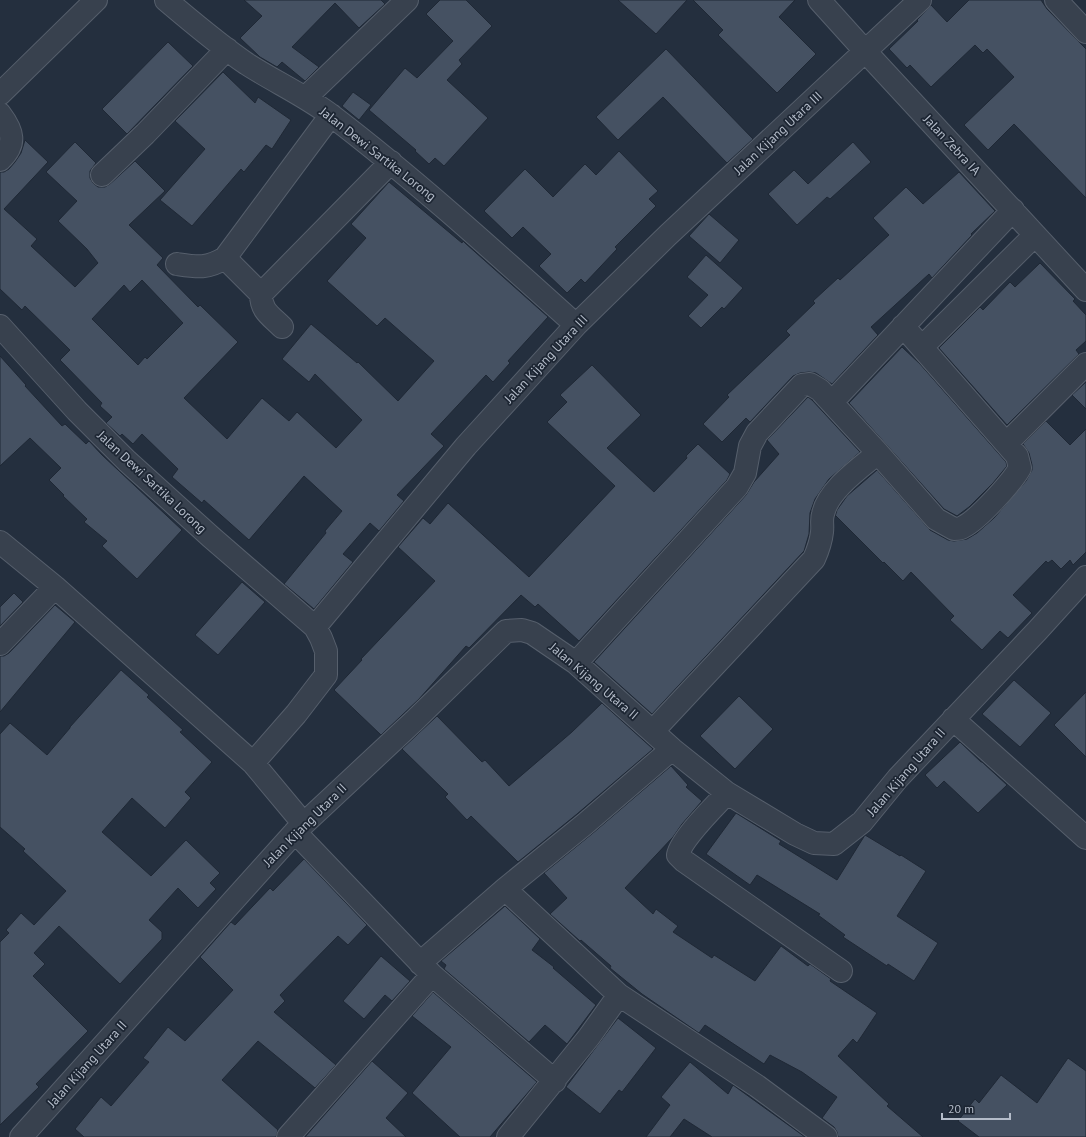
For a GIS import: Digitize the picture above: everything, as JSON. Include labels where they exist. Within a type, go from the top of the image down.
[{"type":"street","points":[[0,94],[96,0]]},
{"type":"street","name":"Jalan Dewi Sartika Lorong","points":[[166,0],[201,30],[227,49],[331,115],[391,162],[468,228],[576,325]]},
{"type":"street","points":[[305,98],[406,0]]},
{"type":"street","name":"Jalan Zebra IA","points":[[819,0],[864,51],[1086,290]]},
{"type":"street","name":"Jalan Kijang Utara III","points":[[315,627],[466,446],[576,325],[668,235],[920,0]]},
{"type":"street","points":[[1056,0],[1086,32]]},
{"type":"street","points":[[102,175],[145,134],[227,49]]},
{"type":"street","points":[[0,114],[10,130],[11,144],[8,152],[0,160]]},
{"type":"street","points":[[177,264],[200,267],[218,262],[225,258],[331,115]]},
{"type":"street","points":[[282,327],[265,310],[261,303],[261,294],[391,162]]},
{"type":"street","points":[[832,402],[1013,210]]},
{"type":"street","points":[[922,347],[1035,235]]},
{"type":"street","points":[[225,258],[261,294]]},
{"type":"street","name":"Jalan Dewi Sartika Lorong","points":[[0,326],[77,411],[127,460],[211,537],[315,627]]},
{"type":"street","points":[[576,663],[737,487],[745,473],[750,446],[757,433],[802,385],[810,384],[814,386],[832,402],[936,519],[954,529],[962,528],[979,515],[1015,476],[1020,468],[1017,456],[902,326]]},
{"type":"street","points":[[1007,443],[1086,364]]},
{"type":"street","points":[[653,732],[814,559],[820,546],[822,515],[826,503],[845,481],[878,453]]},
{"type":"street","points":[[0,542],[55,587],[253,763],[299,827],[426,969],[555,1081]]},
{"type":"street","name":"Jalan Kijang Utara II","points":[[21,1137],[299,827],[414,721],[506,632],[522,630],[532,633],[576,663],[653,732],[727,793],[801,837],[814,842],[834,844],[862,822],[898,778],[1086,577]]},
{"type":"street","points":[[0,644],[55,587]]},
{"type":"street","points":[[253,763],[296,714],[326,675],[326,651],[315,627]]},
{"type":"street","points":[[953,719],[1086,838]]},
{"type":"street","points":[[288,1137],[426,969],[505,889],[585,824],[672,748]]},
{"type":"street","points":[[727,793],[681,846],[678,855],[684,861],[841,971]]},
{"type":"street","points":[[505,889],[619,995],[758,1086],[826,1137]]},
{"type":"street","points":[[508,1137],[555,1081],[619,995]]},
{"type":"building","points":[[244,0],[381,0],[385,4],[359,28],[335,3],[292,47],[319,67],[305,81],[282,62],[277,67],[260,57],[240,38],[262,16]]},
{"type":"building","points":[[440,0],[466,0],[492,26],[459,60],[462,64],[447,80],[488,118],[444,166],[435,158],[429,164],[415,151],[416,150],[369,110],[405,68],[417,78],[453,41],[426,14]]},
{"type":"building","points":[[618,0],[687,0],[656,34]]},
{"type":"building","points":[[693,0],[795,0],[779,17],[816,54],[777,93],[718,35],[723,30]]},
{"type":"building","points":[[969,0],[1041,0],[1047,9],[1086,49],[1086,198],[1014,124],[988,150],[964,125],[1014,77],[987,49],[983,53],[975,45],[931,87],[910,65],[907,68],[889,49],[918,21],[917,20],[931,5],[947,22]]},
{"type":"building","points":[[168,42],[193,66],[127,134],[102,109]]},
{"type":"building","points":[[666,49],[753,139],[727,163],[663,97],[618,140],[596,117]]},
{"type":"building","points":[[223,72],[255,103],[258,97],[291,120],[272,149],[266,145],[244,172],[241,169],[192,226],[160,200],[205,149],[175,121]]},
{"type":"building","points":[[353,92],[371,105],[359,120],[342,106]]},
{"type":"building","points":[[25,140],[48,162],[4,209],[37,239],[31,246],[75,287],[98,263],[87,249],[58,221],[77,201],[46,172],[75,142],[96,163],[90,171],[90,178],[98,187],[105,187],[110,184],[135,161],[165,191],[129,225],[163,258],[157,265],[198,307],[200,305],[238,342],[184,398],[227,439],[262,398],[289,421],[297,412],[336,448],[362,420],[315,374],[309,382],[282,359],[311,324],[357,363],[358,362],[398,401],[434,361],[385,318],[377,326],[327,281],[366,238],[351,224],[389,182],[462,243],[463,241],[548,317],[508,361],[510,363],[493,382],[486,375],[431,434],[444,446],[397,495],[404,501],[379,531],[370,523],[343,554],[353,562],[314,609],[284,584],[342,511],[304,476],[249,540],[204,500],[202,503],[172,477],[178,469],[142,434],[133,444],[122,434],[120,436],[106,423],[112,417],[100,406],[102,403],[60,360],[70,350],[25,306],[22,310],[0,289],[0,172],[4,172],[9,169],[21,153]],"holes":[[[142,280],[183,323],[147,359],[145,357],[138,365],[92,319],[124,285],[130,292]]]},
{"type":"building","points":[[853,142],[871,162],[830,199],[827,197],[797,225],[768,194],[794,170],[808,184]]},
{"type":"building","points":[[619,151],[658,191],[649,199],[656,206],[615,247],[617,249],[585,283],[581,279],[567,293],[539,266],[551,254],[523,227],[512,238],[484,211],[525,169],[553,197],[585,164],[596,175]]},
{"type":"building","points":[[959,172],[995,211],[971,234],[972,235],[932,278],[929,274],[871,327],[878,335],[832,384],[816,373],[800,373],[793,376],[750,422],[746,418],[722,442],[703,424],[729,397],[727,395],[790,335],[786,331],[815,303],[813,301],[838,278],[840,280],[889,235],[873,218],[906,187],[923,204]]},
{"type":"building","points":[[709,214],[739,240],[720,263],[689,236]]},
{"type":"building","points":[[706,255],[743,288],[724,309],[722,307],[701,328],[688,316],[708,295],[687,277]]},
{"type":"building","points":[[1040,263],[1075,299],[1073,301],[1086,315],[1086,341],[1076,350],[1079,354],[1007,425],[939,348],[980,307],[983,310],[1010,282],[1015,287]]},
{"type":"building","points":[[902,347],[920,364],[1006,462],[1007,466],[993,483],[969,507],[957,516],[944,509],[849,403]]},
{"type":"building","points":[[0,356],[62,426],[65,424],[86,444],[89,441],[182,530],[137,579],[102,546],[107,541],[84,522],[87,519],[49,480],[61,468],[30,438],[0,466]]},
{"type":"building","points":[[592,365],[641,415],[607,448],[654,492],[687,458],[686,456],[698,444],[730,474],[727,480],[579,641],[538,604],[535,607],[521,595],[469,648],[466,646],[419,699],[381,735],[334,690],[362,660],[361,659],[435,581],[398,547],[423,518],[430,524],[448,503],[529,577],[615,486],[547,422],[567,402],[560,395]]},
{"type":"building","points":[[1086,382],[1086,409],[1072,395]]},
{"type":"building","points":[[808,397],[860,452],[829,479],[815,499],[810,513],[809,534],[804,551],[652,714],[594,662],[746,495],[754,482],[779,454],[767,440]]},
{"type":"building","points":[[1046,421],[1070,445],[1086,429],[1086,552],[1073,565],[1070,560],[1061,569],[1052,560],[1048,563],[1046,561],[1013,595],[1032,613],[1008,638],[1000,631],[982,650],[950,620],[954,616],[911,572],[903,581],[836,516],[835,517],[837,510],[847,496],[877,470],[930,530],[948,540],[954,541],[967,539],[977,533],[994,518],[1026,481],[1032,470],[1032,465],[1029,453],[1023,444]]},
{"type":"building","points":[[242,582],[265,602],[218,655],[195,635]]},
{"type":"building","points":[[14,593],[23,602],[0,626],[0,607]]},
{"type":"building","points":[[55,605],[75,622],[0,712],[0,656],[4,656],[9,653]]},
{"type":"building","points":[[121,670],[149,695],[147,697],[183,730],[180,732],[212,762],[185,792],[191,798],[165,828],[132,798],[102,832],[151,876],[186,840],[220,873],[210,883],[216,889],[198,908],[178,888],[149,920],[162,932],[162,939],[120,984],[59,926],[34,953],[45,964],[33,976],[88,1031],[36,1084],[39,1087],[0,1125],[0,942],[9,933],[6,930],[21,913],[34,925],[66,891],[23,851],[25,849],[0,827],[0,734],[10,723],[47,755]]},
{"type":"building","points":[[1014,680],[1051,713],[1020,747],[982,714]]},
{"type":"building","points":[[1086,692],[1086,757],[1054,725]]},
{"type":"building","points":[[739,696],[773,729],[735,769],[700,736]]},
{"type":"building","points":[[602,703],[653,749],[518,862],[471,816],[467,820],[445,797],[448,794],[402,749],[437,716],[482,762],[485,760],[509,786],[572,732]]},
{"type":"building","points":[[960,742],[1007,785],[978,813],[944,781],[937,788],[925,775]]},
{"type":"building","points":[[671,766],[688,785],[686,787],[702,801],[673,837],[625,888],[653,914],[656,909],[678,926],[673,932],[712,958],[714,955],[755,981],[781,946],[808,966],[810,964],[831,979],[830,981],[877,1013],[857,1043],[853,1039],[838,1056],[889,1104],[887,1106],[923,1137],[838,1137],[834,1127],[822,1118],[837,1097],[802,1072],[770,1055],[764,1064],[705,1025],[699,1033],[642,994],[610,968],[611,966],[550,914],[567,898],[544,873]]},
{"type":"building","points":[[736,813],[781,841],[779,844],[837,880],[865,835],[926,871],[897,916],[938,943],[914,981],[888,964],[887,966],[843,937],[845,935],[818,915],[820,914],[757,875],[750,885],[706,854]]},
{"type":"building","points":[[304,859],[367,925],[348,945],[338,936],[280,995],[285,1001],[274,1012],[336,1065],[315,1088],[258,1041],[222,1080],[278,1130],[276,1137],[84,1137],[75,1129],[101,1097],[111,1106],[149,1062],[143,1058],[168,1027],[185,1041],[233,990],[200,957],[231,922],[235,925],[270,888],[273,891]]},
{"type":"building","points":[[505,906],[540,939],[532,950],[554,967],[553,968],[596,1005],[567,1044],[545,1025],[529,1042],[444,969],[446,965],[441,961]]},
{"type":"building","points":[[381,956],[410,981],[392,1001],[385,995],[364,1019],[343,1001]]},
{"type":"building","points":[[433,992],[537,1082],[490,1137],[460,1137],[412,1093],[451,1047],[412,1016]]},
{"type":"building","points":[[618,1018],[656,1048],[622,1092],[619,1090],[600,1114],[566,1087]]},
{"type":"building","points":[[1068,1058],[1086,1071],[1086,1137],[979,1137],[958,1121],[975,1099],[979,1103],[1001,1075],[1037,1103]]},
{"type":"building","points":[[372,1061],[408,1093],[386,1118],[406,1137],[305,1137]]},
{"type":"building","points":[[690,1062],[728,1094],[733,1085],[805,1137],[712,1137],[684,1119],[670,1137],[646,1137],[670,1105],[661,1097]]}]
